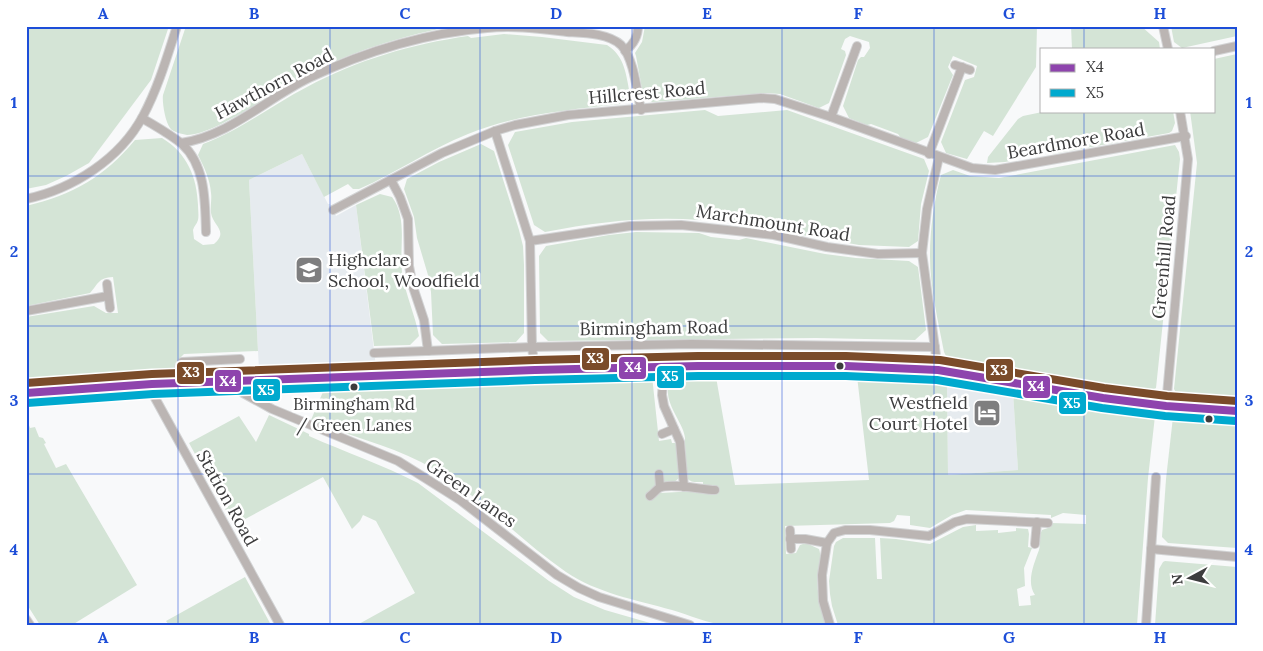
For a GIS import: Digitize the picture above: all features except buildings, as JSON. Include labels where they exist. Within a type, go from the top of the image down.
[{"type":"main road","points":[[26,393],[239,380],[535,370],[837,366],[938,370],[1103,398],[1166,406],[1237,411]]},
{"type":"street","points":[[26,199],[73,182],[107,159],[121,146],[142,118],[156,89],[177,26]]},
{"type":"street","points":[[589,34],[594,26]]},
{"type":"street","points":[[638,26],[633,44],[625,50],[631,66],[641,110]]},
{"type":"street","points":[[1163,26],[1168,48]]},
{"type":"street","name":"Hawthorn Road","points":[[181,143],[217,132],[307,79],[343,63],[379,50],[442,34],[488,27],[537,29],[602,36],[615,41],[625,50]]},
{"type":"street","points":[[831,117],[857,46]]},
{"type":"street","points":[[1216,51],[1237,46]]},
{"type":"street","points":[[929,154],[963,67]]},
{"type":"street","name":"Hillcrest Road","points":[[333,210],[442,153],[495,130],[568,115],[761,98],[775,99],[831,117],[939,158],[972,168]]},
{"type":"street","name":"Greenhill Road","points":[[1166,406],[1188,159],[1186,136],[1180,112]]},
{"type":"street","points":[[142,118],[181,143],[190,155],[201,176],[204,192],[206,232]]},
{"type":"street","points":[[495,130],[530,240],[532,347],[535,370]]},
{"type":"street","name":"Beardmore Road","points":[[972,168],[995,170],[1186,136]]},
{"type":"street","points":[[938,370],[922,253],[927,209],[939,158]]},
{"type":"street","points":[[391,180],[408,219],[409,266],[413,287],[424,320],[428,350]]},
{"type":"street","name":"Marchmount Road","points":[[530,240],[630,226],[681,225],[774,235],[827,247],[878,254],[922,253]]},
{"type":"street","points":[[107,284],[110,308]]},
{"type":"street","points":[[26,310],[108,296]]},
{"type":"street","name":"Birmingham Road","points":[[374,353],[532,347],[692,344],[935,348]]},
{"type":"street","points":[[182,383],[179,368],[182,362],[240,359]]},
{"type":"street","points":[[664,367],[662,395],[664,406],[680,442],[684,487]]},
{"type":"street","name":"Green Lanes","points":[[239,380],[240,387],[244,393],[272,409],[398,461],[460,500],[530,555],[579,588],[599,597],[690,625]]},
{"type":"street","name":"Station Road","points":[[152,384],[155,398],[280,625]]},
{"type":"street","points":[[662,434],[674,429]]},
{"type":"street","points":[[659,474],[660,487]]},
{"type":"street","points":[[1146,625],[1156,477]]},
{"type":"street","points":[[650,496],[660,487],[696,487],[701,490],[715,490]]},
{"type":"street","points":[[830,625],[823,601],[822,575],[827,543],[839,531],[870,530],[929,536],[955,522],[967,519],[1048,523]]},
{"type":"street","points":[[1035,544],[1037,522]]},
{"type":"street","points":[[790,530],[791,549]]},
{"type":"street","points":[[790,539],[805,539],[827,543]]},
{"type":"street","points":[[1152,549],[1237,557]]},
{"type":"street","points":[[26,619],[30,625]]},
{"type":"shaded area","name":"Highclare School, Woodfield","points":[[302,154],[336,216],[356,205],[376,367],[259,370],[249,180]]},
{"type":"shaded area","points":[[947,382],[1013,392],[1018,470],[948,475]]},
{"type":"green space","points":[[26,26],[169,26],[151,80],[89,163],[46,185],[26,189]]},
{"type":"green space","points":[[186,26],[456,26],[402,38],[349,55],[315,70],[215,127],[200,133],[187,135],[175,132],[170,128],[163,107],[163,95]]},
{"type":"green space","points":[[645,26],[1037,26],[1036,67],[993,136],[984,131],[967,159],[946,153],[941,142],[965,80],[974,77],[977,66],[953,56],[948,67],[953,75],[928,137],[916,143],[901,138],[898,134],[849,118],[843,106],[858,60],[864,57],[870,48],[869,42],[850,36],[845,39],[841,49],[845,51],[846,55],[829,103],[819,108],[780,94],[767,93],[652,102],[643,94],[635,53],[642,42]]},
{"type":"green space","points":[[1071,26],[1141,26],[1159,42],[1160,48],[1072,48]]},
{"type":"green space","points":[[1171,26],[1237,26],[1237,36],[1182,48],[1174,42]]},
{"type":"green space","points":[[504,34],[607,45],[613,49],[621,60],[626,73],[630,94],[620,104],[524,117],[486,127],[440,147],[359,189],[353,189],[348,184],[324,197],[302,154],[249,180],[258,351],[184,354],[176,362],[173,372],[26,381],[26,317],[94,306],[106,313],[118,313],[113,277],[102,280],[90,293],[26,306],[26,206],[59,196],[86,183],[112,164],[135,140],[162,138],[171,144],[184,158],[193,175],[198,215],[198,221],[193,230],[194,239],[203,245],[214,244],[220,236],[220,232],[212,218],[209,183],[198,155],[203,144],[243,125],[326,77],[365,61],[385,54],[447,39]]},
{"type":"green space","points":[[1237,54],[1237,399],[1178,396],[1174,389],[1197,163],[1190,112],[1216,112],[1216,59]]},
{"type":"green space","points":[[705,110],[718,116],[787,110],[924,159],[929,171],[921,204],[918,241],[909,247],[859,245],[747,225],[732,219],[718,218],[622,221],[545,232],[534,225],[508,145],[515,132],[572,122]]},
{"type":"green space","points":[[1042,112],[1173,112],[1175,123],[1172,131],[1169,133],[1052,154],[1044,152],[1015,157],[1005,162],[987,163],[988,157],[1018,119]]},
{"type":"green space","points":[[481,144],[494,151],[523,246],[524,333],[516,342],[442,344],[433,335],[431,292],[428,275],[417,238],[414,217],[404,189],[407,179],[439,162]]},
{"type":"green space","points":[[1175,145],[1180,159],[1156,388],[1148,392],[1037,377],[955,363],[946,356],[931,280],[930,256],[933,215],[941,175],[953,170],[970,176],[999,178]]},
{"type":"green space","points":[[380,194],[392,197],[400,214],[402,272],[419,336],[410,345],[374,346],[356,205]]},
{"type":"green space","points":[[636,232],[699,233],[711,237],[739,240],[746,238],[825,254],[909,261],[918,267],[926,330],[915,340],[816,338],[548,341],[540,333],[539,256],[546,246]]},
{"type":"green space","points":[[652,376],[659,441],[671,439],[672,443],[677,443],[679,478],[673,483],[660,488],[660,493],[697,491],[708,494],[707,486],[703,486],[703,482],[692,481],[687,478],[684,432],[673,410],[668,394],[668,386],[672,379],[716,377],[735,485],[869,480],[857,376],[928,379],[947,382],[948,475],[1018,470],[1013,392],[1098,408],[1155,416],[1148,478],[1137,625],[838,625],[832,606],[829,581],[834,546],[836,542],[843,538],[875,538],[877,579],[882,579],[880,538],[930,544],[963,527],[976,525],[976,531],[998,530],[998,533],[1016,531],[1016,528],[1028,529],[1028,547],[1032,548],[1024,568],[1025,586],[1017,589],[1019,606],[1031,605],[1030,596],[1035,595],[1032,590],[1031,579],[1042,530],[1051,527],[1051,523],[1086,524],[1086,515],[1063,513],[1051,518],[1051,515],[966,510],[952,515],[930,528],[910,525],[910,516],[897,515],[894,521],[890,523],[785,526],[786,554],[796,553],[800,545],[806,543],[819,549],[818,593],[826,625],[752,626],[713,623],[604,591],[578,579],[548,559],[477,500],[441,473],[408,456],[311,420],[325,387]]},
{"type":"green space","points":[[269,415],[309,434],[309,436],[418,483],[549,581],[574,597],[605,610],[657,625],[357,625],[415,593],[376,521],[363,515],[352,529],[323,477],[234,525],[189,443],[239,416],[256,442]]},
{"type":"green space","points":[[26,417],[30,428],[35,427],[39,437],[43,438],[46,443],[44,444],[56,468],[66,464],[137,585],[72,625],[40,625],[26,603]]},
{"type":"green space","points":[[1173,417],[1237,422],[1237,548],[1168,543],[1162,537]]},
{"type":"green space","points":[[1165,561],[1237,567],[1237,625],[1155,625],[1159,569]]},
{"type":"green space","points":[[245,577],[271,625],[169,625],[166,621]]},
{"type":"transit line","name":"X3","points":[[26,383],[152,374],[535,360],[698,356],[846,356],[940,360],[1104,388],[1167,396],[1237,401]]},
{"type":"transit line","name":"X4","points":[[26,393],[152,384],[535,370],[698,366],[846,366],[938,370],[1103,398],[1166,406],[1237,411]]},
{"type":"transit line","name":"X5","points":[[27,403],[153,394],[535,380],[698,376],[846,376],[937,380],[1102,408],[1165,416],[1236,421]]},
{"type":"place","name":"Highclare School, Woodfield","points":[[309,270]]},
{"type":"place","name":"Birmingham Rd / Green Lanes","points":[[354,387]]},
{"type":"place","name":"Westfield Court Hotel","points":[[987,413]]}]
